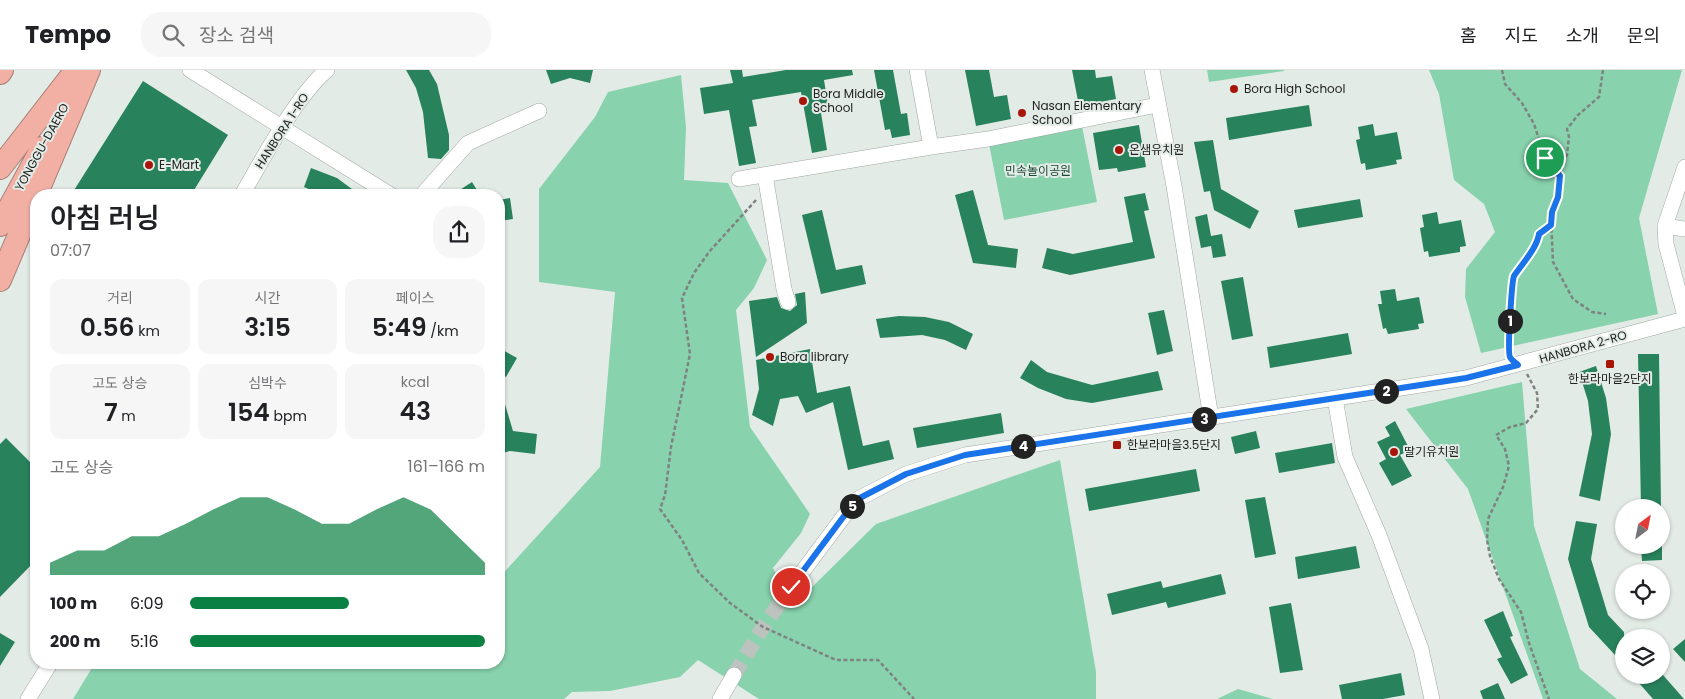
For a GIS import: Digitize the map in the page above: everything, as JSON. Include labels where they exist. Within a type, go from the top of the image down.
[{"type":"highway","points":[[0,168],[76,70]]},
{"type":"highway","name":"YONGGU-DAERO","points":[[0,225],[85,70]]},
{"type":"highway","points":[[39,189],[89,70]]},
{"type":"highway","points":[[0,280],[30,209]]},
{"type":"street","points":[[190,70],[380,189]]},
{"type":"street","name":"HANBORA 1-RO","points":[[246,189],[308,91],[327,70]]},
{"type":"street","points":[[918,70],[930,147]]},
{"type":"street","points":[[1152,70],[1174,186],[1211,418]]},
{"type":"street","points":[[739,179],[766,181],[930,147],[988,139],[1158,105]]},
{"type":"street","points":[[427,189],[468,143],[539,111]]},
{"type":"street","points":[[1685,167],[1665,226],[1666,244],[1685,318]]},
{"type":"street","points":[[766,181],[784,289],[788,302]]},
{"type":"street","points":[[1665,226],[1685,229]]},
{"type":"street","name":"HANBORA 2-RO","points":[[791,587],[856,500],[906,474],[965,455],[1466,378],[1685,318]]},
{"type":"street","points":[[1335,398],[1345,457],[1379,535],[1422,648],[1432,699]]},
{"type":"street","points":[[28,699],[47,669]]},
{"type":"street","points":[[720,699],[734,675]]},
{"type":"path","points":[[1502,70],[1505,84],[1522,103],[1534,124],[1545,158],[1560,176]]},
{"type":"path","points":[[1603,70],[1599,97],[1584,108],[1567,129],[1569,137],[1567,155],[1562,163],[1558,197],[1552,212],[1551,225],[1553,262],[1574,299],[1592,312],[1606,314]]},
{"type":"path","points":[[766,181],[694,273],[682,298],[690,354],[671,447],[665,496],[660,509],[682,540],[699,573],[730,604],[763,626],[836,660],[878,660],[914,699]]},
{"type":"path","points":[[1549,699],[1529,642],[1521,612],[1499,580],[1490,556],[1487,540],[1489,512],[1503,487],[1509,466],[1505,449],[1496,435],[1510,427],[1526,423],[1538,409],[1537,393],[1530,377],[1510,357],[1508,338],[1513,302],[1513,278],[1538,243],[1539,234],[1551,225]]},
{"type":"green space","points":[[1207,70],[1284,70],[1284,71],[1209,82]]},
{"type":"green space","points":[[1429,70],[1682,70],[1639,218],[1658,314],[1481,353],[1465,297],[1466,269],[1495,232],[1484,204],[1454,180],[1439,94]]},
{"type":"green space","points":[[681,75],[686,127],[684,180],[728,183],[767,260],[754,288],[736,310],[750,427],[810,514],[801,533],[773,568],[787,596],[804,595],[876,524],[1060,460],[1096,672],[1096,699],[759,699],[698,660],[680,677],[610,691],[572,692],[564,699],[73,699],[91,669],[505,669],[505,571],[600,467],[615,292],[539,282],[539,189],[595,117],[608,92]]},
{"type":"green space","name":"민속놀이공원","points":[[1081,121],[1097,202],[1004,220],[988,139]]},
{"type":"green space","points":[[1522,382],[1534,526],[1580,669],[1617,699],[1543,699],[1468,489],[1406,409]]},
{"type":"green space","points":[[1238,689],[1273,699],[1217,699]]},
{"type":"building","points":[[406,70],[429,70],[437,84],[449,135],[449,150],[441,159],[428,158],[423,112],[416,88]]},
{"type":"building","points":[[546,70],[593,70],[590,83],[570,78],[551,84]]},
{"type":"building","points":[[730,70],[742,70],[743,77],[786,70],[852,70],[853,75],[824,80],[829,112],[821,113],[827,150],[812,153],[801,92],[752,100],[757,126],[749,127],[756,163],[739,166],[729,110],[704,114],[700,88],[733,83]]},
{"type":"building","points":[[874,70],[893,70],[901,114],[907,113],[910,135],[892,138],[890,129],[885,130]]},
{"type":"building","points":[[965,70],[989,70],[994,97],[1007,95],[1011,119],[976,126]]},
{"type":"building","points":[[1072,70],[1095,70],[1096,78],[1112,76],[1116,99],[1079,106]]},
{"type":"building","name":"E-Mart","points":[[143,81],[228,135],[195,189],[75,189]]},
{"type":"building","points":[[1309,105],[1312,126],[1229,140],[1226,118]]},
{"type":"building","points":[[1373,124],[1375,136],[1397,132],[1402,159],[1396,160],[1397,164],[1366,170],[1365,163],[1361,164],[1356,140],[1360,139],[1358,127]]},
{"type":"building","name":"온샘유치원","points":[[1139,125],[1146,167],[1118,172],[1117,168],[1099,170],[1093,133]]},
{"type":"building","points":[[1213,140],[1221,189],[1259,211],[1250,229],[1214,210],[1210,191],[1204,192],[1194,142]]},
{"type":"building","points":[[311,168],[337,178],[352,189],[309,189],[304,187]]},
{"type":"building","points":[[472,182],[476,189],[461,189]]},
{"type":"building","points":[[973,190],[988,245],[1018,249],[1016,268],[973,263],[955,195]]},
{"type":"building","points":[[1145,193],[1149,210],[1144,211],[1155,258],[1070,275],[1042,268],[1047,248],[1073,254],[1133,242],[1124,197]]},
{"type":"building","points":[[510,198],[513,219],[505,220],[505,199]]},
{"type":"building","points":[[1360,199],[1363,217],[1298,228],[1294,210]]},
{"type":"building","points":[[822,210],[836,270],[862,265],[866,284],[821,294],[802,215]]},
{"type":"building","points":[[1437,212],[1439,224],[1461,220],[1466,246],[1460,247],[1460,252],[1429,257],[1428,251],[1424,252],[1420,228],[1424,227],[1422,215]]},
{"type":"building","points":[[1207,214],[1211,236],[1222,234],[1226,256],[1213,258],[1211,246],[1201,248],[1195,217]]},
{"type":"building","points":[[1243,277],[1253,336],[1232,340],[1221,281]]},
{"type":"building","points":[[1395,289],[1397,301],[1419,297],[1424,323],[1418,324],[1419,329],[1388,334],[1386,328],[1383,329],[1378,304],[1382,304],[1380,291]]},
{"type":"building","points":[[805,292],[807,323],[756,357],[749,301],[777,297],[781,308],[790,311],[797,305],[795,294]]},
{"type":"building","points":[[1164,310],[1173,351],[1157,355],[1148,313]]},
{"type":"building","points":[[899,316],[925,317],[949,322],[973,334],[966,350],[945,340],[922,335],[880,338],[876,319]]},
{"type":"building","points":[[1348,333],[1352,354],[1270,368],[1267,347]]},
{"type":"building","points":[[810,349],[817,393],[850,386],[863,446],[889,440],[894,459],[848,470],[833,402],[806,413],[798,396],[780,399],[773,426],[752,415],[759,389],[756,360]]},
{"type":"building","points":[[505,351],[517,358],[505,376]]},
{"type":"building","points":[[1638,354],[1659,354],[1661,499],[1641,499]]},
{"type":"building","points":[[1031,360],[1047,372],[1092,385],[1158,371],[1163,390],[1092,403],[1066,399],[1038,388],[1020,378]]},
{"type":"building","points":[[1596,366],[1606,398],[1611,434],[1600,501],[1579,496],[1592,434],[1588,401],[1579,372]]},
{"type":"building","points":[[505,404],[513,431],[537,434],[535,454],[510,451],[505,452]]},
{"type":"building","points":[[1001,413],[1004,433],[917,448],[913,428]]},
{"type":"building","name":"딸기유치원","points":[[1395,421],[1410,450],[1400,455],[1412,476],[1392,486],[1379,463],[1386,459],[1377,442],[1390,436],[1385,427]]},
{"type":"building","points":[[1256,431],[1260,448],[1235,454],[1231,437]]},
{"type":"building","points":[[6,438],[30,462],[30,566],[0,597],[0,444]]},
{"type":"building","points":[[1332,443],[1335,463],[1279,473],[1275,453]]},
{"type":"building","points":[[1196,469],[1200,491],[1089,511],[1085,489]]},
{"type":"building","points":[[1265,497],[1276,554],[1255,558],[1245,500]]},
{"type":"building","points":[[1576,521],[1597,524],[1591,559],[1608,615],[1621,629],[1615,629],[1615,655],[1589,627],[1568,559]]},
{"type":"building","points":[[1356,546],[1360,568],[1298,579],[1295,557]]},
{"type":"building","points":[[1642,554],[1662,554],[1662,560],[1642,561]]},
{"type":"building","points":[[1221,574],[1226,594],[1168,608],[1166,602],[1112,615],[1107,594],[1161,581],[1163,588]]},
{"type":"building","points":[[1291,603],[1303,670],[1280,673],[1269,607]]},
{"type":"building","points":[[1503,611],[1513,636],[1510,637],[1528,675],[1511,684],[1497,659],[1502,657],[1484,620]]},
{"type":"building","points":[[0,633],[15,642],[0,666]]},
{"type":"building","points":[[1685,639],[1685,662],[1673,649]]},
{"type":"building","points":[[1401,673],[1405,695],[1383,699],[1342,699],[1339,685]]},
{"type":"building","points":[[1498,683],[1505,699],[1483,699],[1480,691]]},
{"type":"building","points":[[1670,683],[1684,699],[1653,699],[1640,684]]},
{"type":"tunnel","points":[[734,675],[763,627],[791,587]]},
{"type":"place","name":"Bora High School","points":[[1234,89]]},
{"type":"place","name":"Bora Middle School","points":[[803,101]]},
{"type":"place","name":"Nasan Elementary School","points":[[1022,113]]},
{"type":"place","name":"온샘유치원","points":[[1119,150]]},
{"type":"place","name":"E-Mart","points":[[149,165]]},
{"type":"place","name":"Bora library","points":[[770,357]]},
{"type":"place","name":"한보라마을2단지","points":[[1610,364]]},
{"type":"place","name":"한보라마을3.5단지","points":[[1117,445]]},
{"type":"place","name":"딸기유치원","points":[[1394,452]]},
{"type":"route","points":[[791,587],[856,500],[906,474],[965,455],[1466,378],[1518,365],[1510,357],[1508,338],[1513,302],[1513,278],[1524,260],[1538,243],[1539,234],[1551,225],[1552,212],[1558,197],[1560,176],[1545,158]]}]
